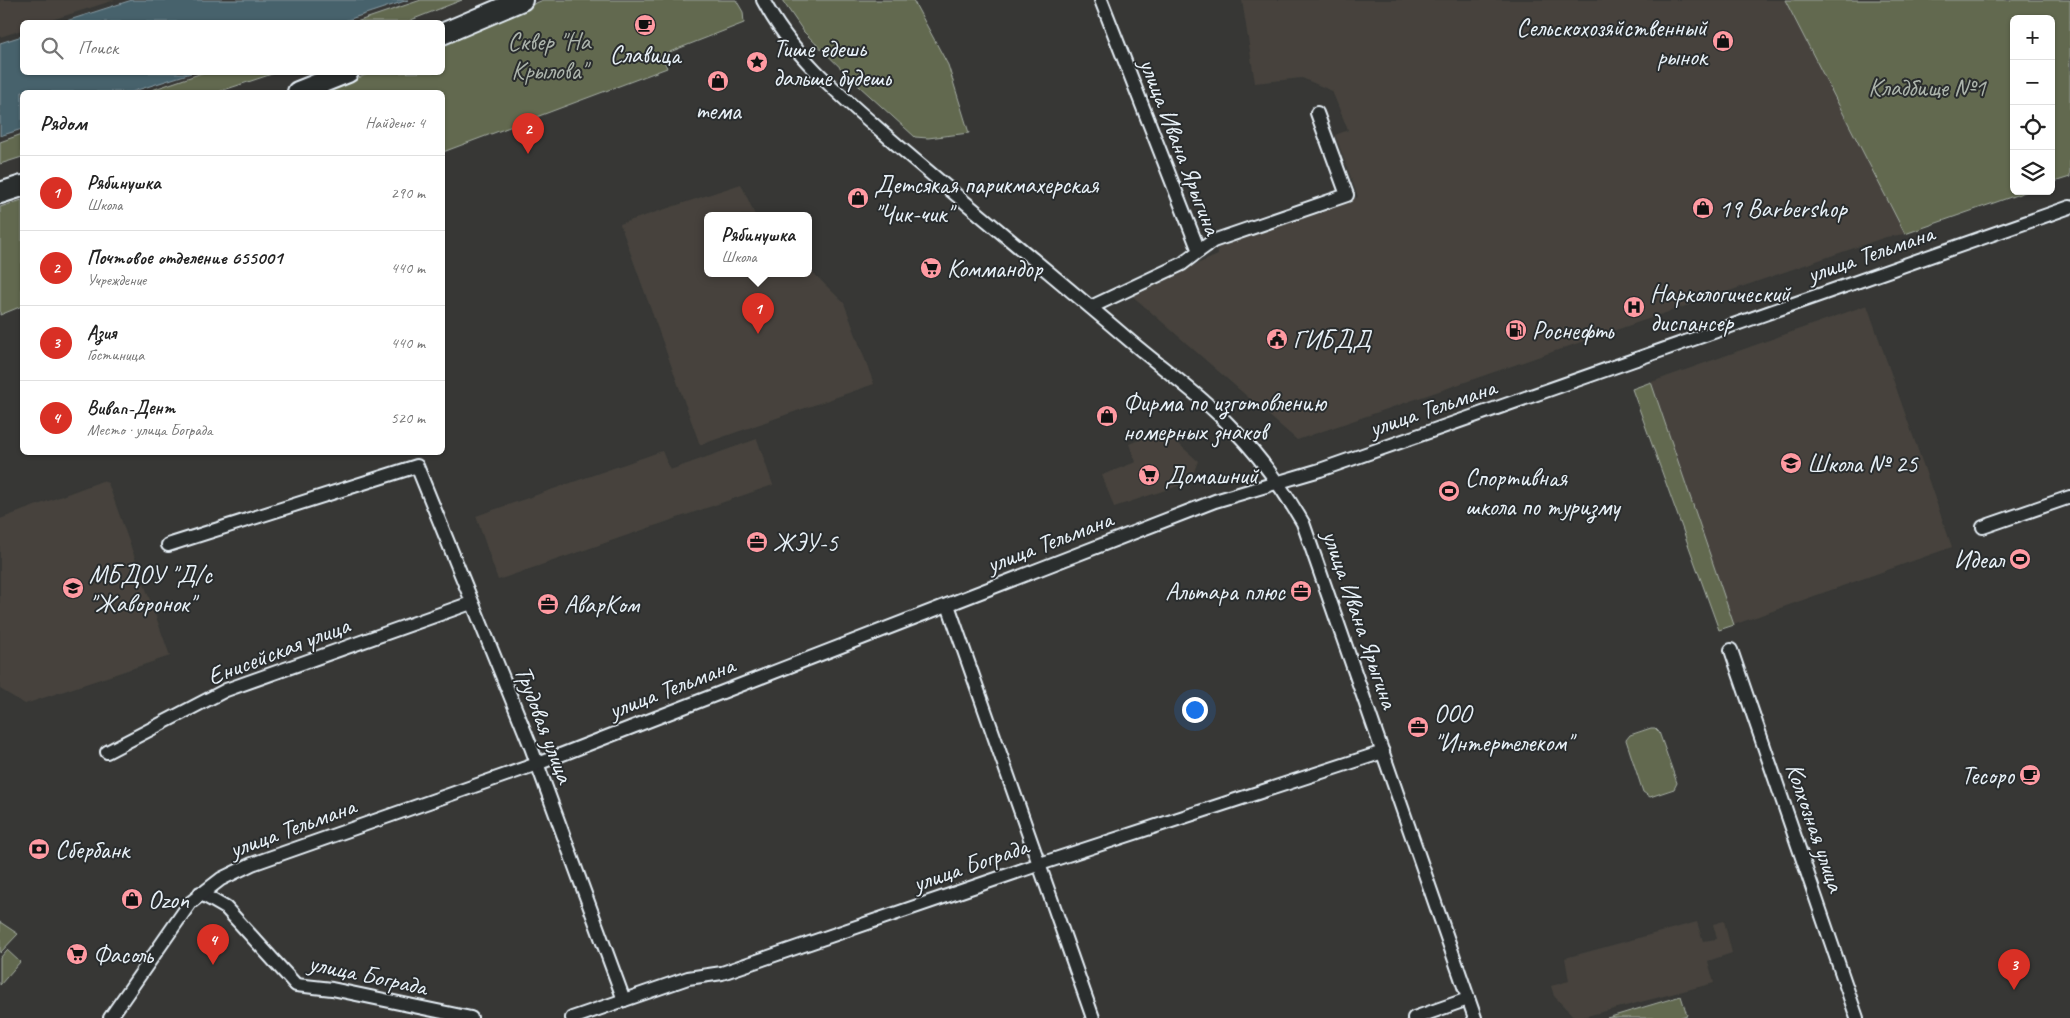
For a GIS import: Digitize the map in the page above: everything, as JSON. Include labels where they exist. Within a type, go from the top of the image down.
[{"type":"main road","points":[[445,33],[522,0]]},
{"type":"main road","points":[[303,90],[340,75]]},
{"type":"main road","points":[[0,193],[20,187]]},
{"type":"street","name":"улица Ивана Ярыгина","points":[[763,0],[778,28],[802,57],[857,109],[981,217],[1091,307],[1233,428],[1279,482],[1303,523],[1475,1018]]},
{"type":"street","name":"улица Ивана Ярыгина","points":[[1091,307],[1182,264],[1199,251],[1101,0]]},
{"type":"street","points":[[1199,251],[1213,241],[1347,195],[1317,113]]},
{"type":"street","name":"улица Тельмана","points":[[110,1018],[181,913],[200,893],[220,879],[252,864],[537,764],[1215,501],[1329,467],[2070,206]]},
{"type":"street","name":"Трудовая улица","points":[[168,545],[417,466],[537,764],[624,1000]]},
{"type":"street","points":[[1983,527],[2070,498]]},
{"type":"street","name":"Енисейская улица","points":[[107,752],[226,690],[471,603]]},
{"type":"street","points":[[948,605],[1093,1018]]},
{"type":"street","name":"Колхозная улица","points":[[1731,650],[1857,1018]]},
{"type":"street","name":"улица Бограда","points":[[572,1018],[688,978],[722,973],[1040,864],[1383,752]]},
{"type":"street","name":"улица Бограда","points":[[200,893],[226,908],[296,985],[332,989],[471,1018]]},
{"type":"street","points":[[1414,1018],[1468,999]]},
{"type":"shaded area","points":[[0,0],[115,0],[51,20],[20,20],[20,31],[0,37]]},
{"type":"shaded area","points":[[1242,0],[1785,0],[1905,234],[1886,237],[1297,440],[1129,293],[1218,255],[1217,246],[1358,197],[1335,135],[1348,130],[1332,91],[1302,78],[1255,83]]},
{"type":"shaded area","points":[[741,184],[754,212],[704,212],[704,277],[812,277],[812,272],[844,303],[874,384],[700,445],[620,224]]},
{"type":"shaded area","name":"Школа № 25","points":[[1867,305],[1952,547],[1719,630],[1632,389]]},
{"type":"shaded area","points":[[1163,430],[1198,461],[1190,482],[1114,507],[1102,475],[1136,462],[1129,444]]},
{"type":"shaded area","points":[[757,439],[773,485],[498,580],[476,516],[662,451],[670,470]]},
{"type":"shaded area","name":"МБДОУ \"Д/с \"Жаворонок\"","points":[[102,481],[108,483],[170,656],[25,704],[0,689],[0,519]]},
{"type":"shaded area","points":[[1724,921],[1732,953],[1708,961],[1714,983],[1579,1018],[1575,1018],[1554,996],[1551,986],[1569,981],[1565,958],[1697,922],[1703,941],[1717,939],[1713,924]]},
{"type":"green space","points":[[421,0],[462,0],[411,20],[362,20]]},
{"type":"green space","name":"Сквер \"На Крылова\"","points":[[543,0],[736,0],[743,12],[744,23],[662,55],[667,68],[445,151],[445,90],[327,90],[366,75],[445,75],[445,42]]},
{"type":"green space","points":[[782,0],[913,0],[948,65],[969,133],[928,138],[915,137],[804,32]]},
{"type":"green space","name":"Кладбище №1","points":[[1785,0],[2070,0],[2070,177],[2055,182],[2055,15],[2010,15],[2010,195],[2017,195],[1905,234]]},
{"type":"green space","points":[[196,75],[269,75],[224,90],[152,90]]},
{"type":"green space","points":[[20,135],[20,158],[0,164],[0,142]]},
{"type":"green space","points":[[20,201],[20,307],[0,315],[0,207]]},
{"type":"green space","points":[[1651,382],[1734,625],[1719,630],[1632,389]]},
{"type":"green space","points":[[1655,728],[1659,732],[1677,783],[1674,789],[1650,797],[1643,792],[1626,740],[1630,735]]},
{"type":"green space","points":[[0,922],[18,934],[0,953]]},
{"type":"green space","points":[[7,950],[20,962],[0,985],[0,958]]},
{"type":"green space","points":[[1681,996],[1687,1015],[1679,1018],[1607,1018]]},
{"type":"water","points":[[132,0],[408,0],[347,20],[69,20]]},
{"type":"water","points":[[20,37],[20,75],[185,75],[137,90],[20,90],[20,130],[0,136],[0,43]]},
{"type":"place","name":"Славица","points":[[645,25]]},
{"type":"place","name":"Сельскохозяйственный рынок","points":[[1723,41]]},
{"type":"place","name":"Тише едешь дальше будешь","points":[[757,62]]},
{"type":"place","name":"тема","points":[[718,81]]},
{"type":"place","name":"Почтовое отделение 655001","points":[[528,154]]},
{"type":"place","name":"Детсякая парикмахерская \"Чик-чик\"","points":[[858,198]]},
{"type":"place","name":"19 Barbershop","points":[[1703,208]]},
{"type":"place","name":"Коммандор","points":[[931,268]]},
{"type":"place","name":"Наркологический диспансер","points":[[1634,307]]},
{"type":"place","name":"Роснефть","points":[[1516,330]]},
{"type":"place","name":"Рябинушка","points":[[758,334]]},
{"type":"place","name":"ГИБДД","points":[[1277,339]]},
{"type":"place","name":"Фирма по изготовлению номерных знаков","points":[[1107,416]]},
{"type":"place","name":"Школа № 25","points":[[1791,463]]},
{"type":"place","name":"Домашний","points":[[1149,475]]},
{"type":"place","name":"Спортивная школа по туризму","points":[[1449,491]]},
{"type":"place","name":"ЖЭУ-5","points":[[757,542]]},
{"type":"place","name":"Идеал","points":[[2020,559]]},
{"type":"place","name":"МБДОУ \"Д/с \"Жаворонок\"","points":[[73,588]]},
{"type":"place","name":"Альтара плюс","points":[[1301,591]]},
{"type":"place","name":"АварКом","points":[[548,604]]},
{"type":"place","name":"ООО \"Интертелеком\"","points":[[1418,727]]},
{"type":"place","name":"Тесоро","points":[[2030,775]]},
{"type":"place","name":"Сбербанк","points":[[39,849]]},
{"type":"place","name":"Ozon","points":[[132,899]]},
{"type":"place","name":"Фасоль","points":[[77,954]]},
{"type":"place","name":"Вивап-Дент","points":[[213,965]]},
{"type":"place","name":"Азия","points":[[2014,990]]}]
